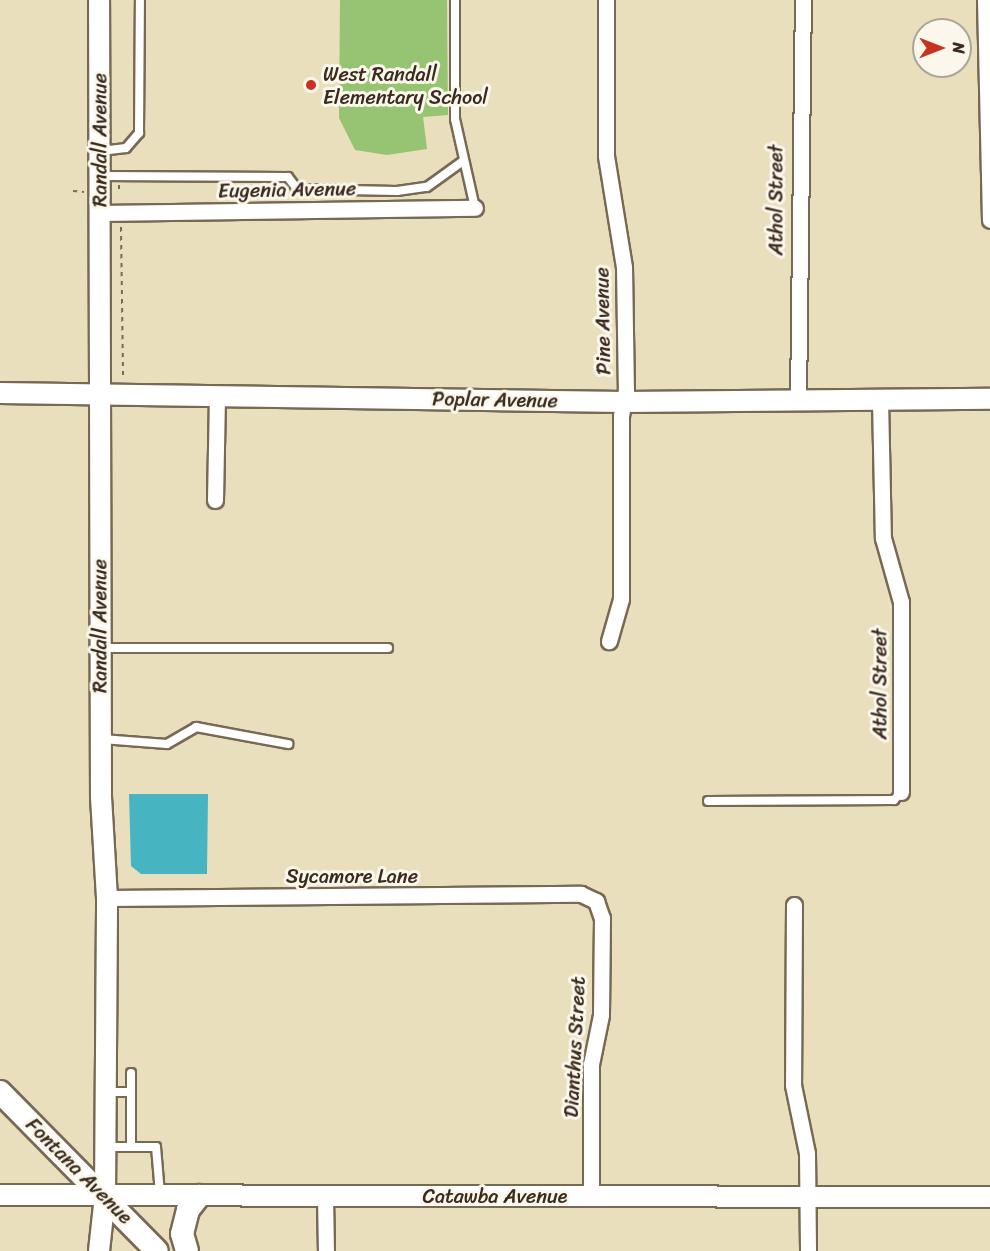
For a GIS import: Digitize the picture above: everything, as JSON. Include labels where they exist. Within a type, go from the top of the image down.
[{"type":"main road","name":"Fontana Avenue","points":[[0,1092],[157,1251]]},
{"type":"main road","points":[[187,1251],[184,1227],[199,1196]]},
{"type":"street","name":"Randall Avenue","points":[[99,0],[100,648],[107,898],[105,1196],[99,1251]]},
{"type":"street","name":"Pine Avenue","points":[[606,0],[606,156],[624,267],[621,598],[609,641]]},
{"type":"street","name":"Athol Street","points":[[798,401],[797,149],[803,0]]},
{"type":"street","points":[[985,0],[990,220]]},
{"type":"street","name":"Eugenia Avenue","points":[[100,213],[475,208]]},
{"type":"street","name":"Poplar Avenue","points":[[0,393],[624,402],[990,399]]},
{"type":"street","points":[[215,500],[217,395]]},
{"type":"street","name":"Athol Street","points":[[880,399],[883,538],[901,602],[900,792]]},
{"type":"street","name":"Sycamore Lane","points":[[107,898],[581,894],[596,900]]},
{"type":"street","name":"Dianthus Street","points":[[591,1196],[591,1064],[601,1016],[602,918],[596,900]]},
{"type":"street","points":[[794,905],[793,1085],[807,1153],[808,1251]]},
{"type":"street","name":"Catawba Avenue","points":[[0,1195],[990,1197]]},
{"type":"street","points":[[325,1196],[326,1251]]},
{"type":"lane","points":[[100,151],[126,148],[139,132],[140,0]]},
{"type":"lane","points":[[454,0],[455,119],[475,208]]},
{"type":"lane","points":[[100,176],[288,177],[297,189],[397,191],[427,187],[463,161]]},
{"type":"lane","points":[[100,648],[388,648]]},
{"type":"lane","points":[[101,739],[168,744],[196,727],[288,744]]},
{"type":"lane","points":[[708,801],[894,800],[900,792]]},
{"type":"lane","points":[[131,1073],[131,1146]]},
{"type":"lane","points":[[105,1092],[131,1092]]},
{"type":"lane","points":[[105,1147],[131,1146],[160,1151],[160,1196]]},
{"type":"path","points":[[121,227],[123,379]]},
{"type":"green space","points":[[340,0],[447,0],[448,115],[423,117],[427,149],[387,155],[355,150],[339,118]]},
{"type":"water","points":[[129,794],[208,794],[207,874],[141,874],[131,866]]},
{"type":"place","name":"West Randall Elementary School","points":[[311,85]]}]
